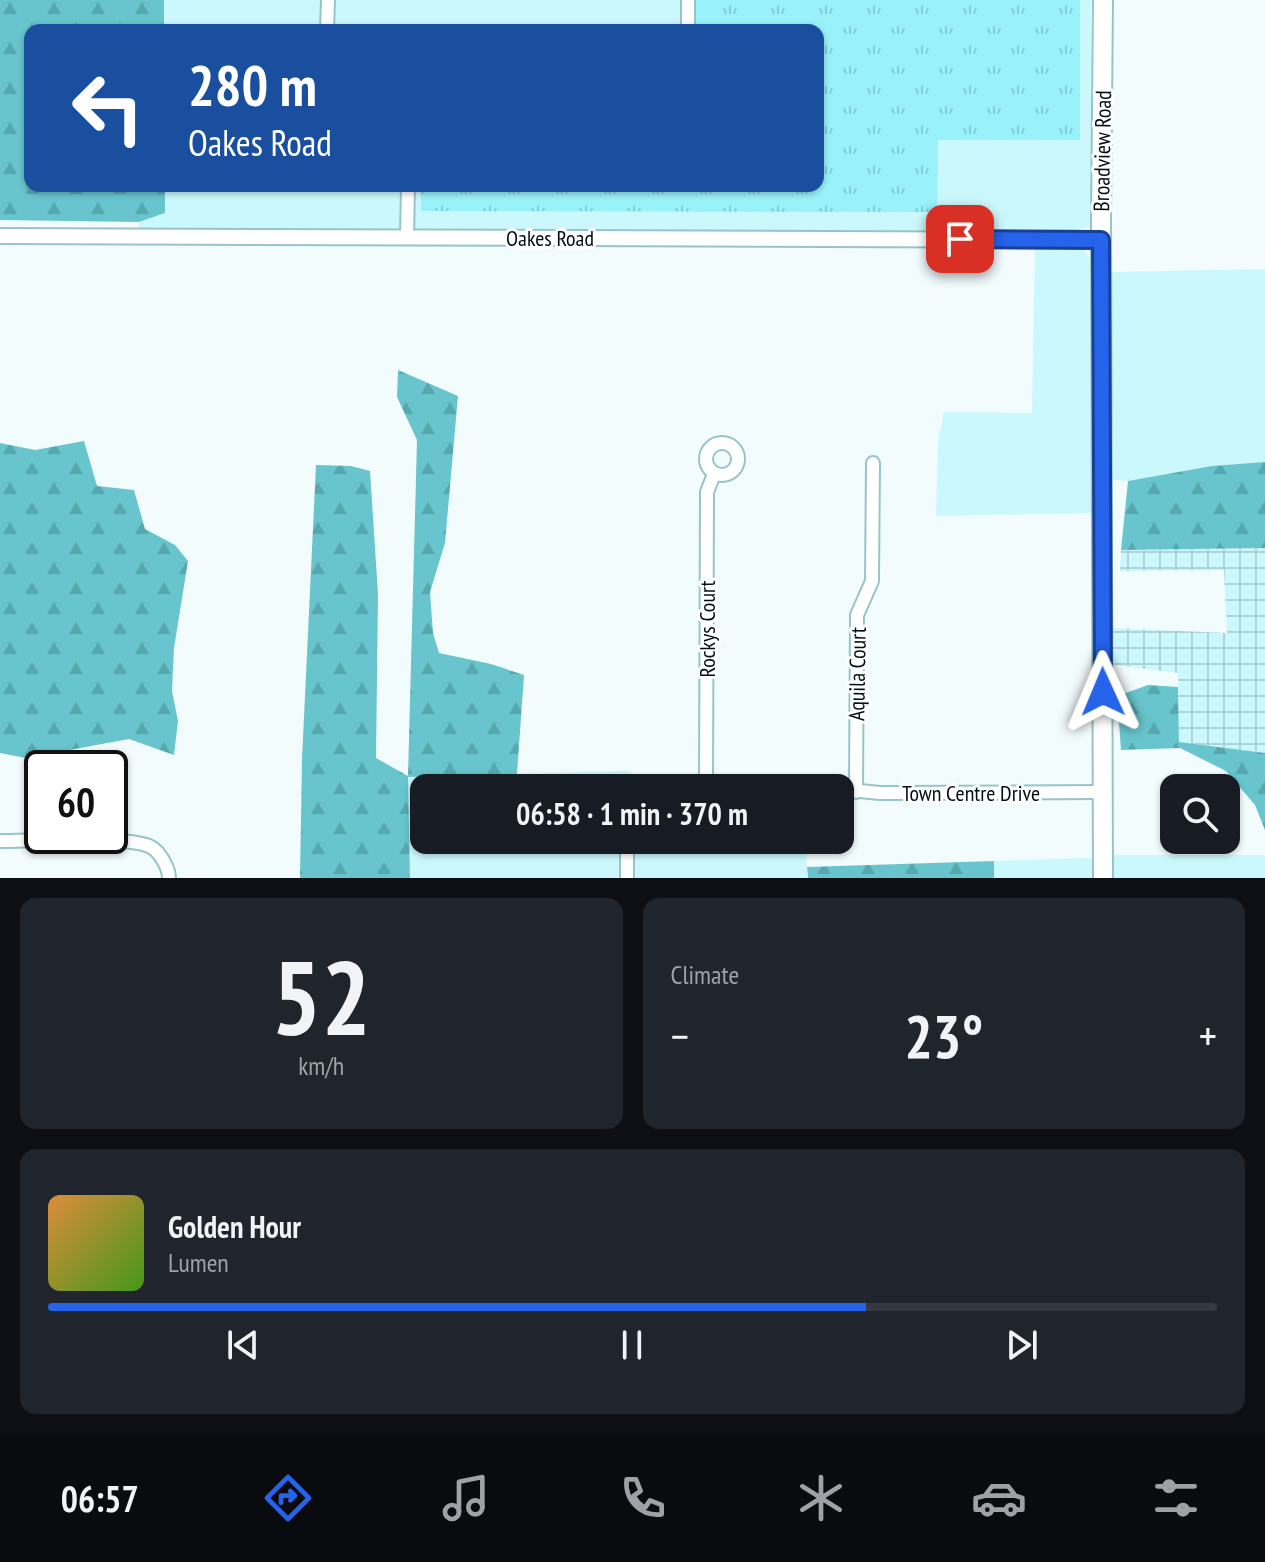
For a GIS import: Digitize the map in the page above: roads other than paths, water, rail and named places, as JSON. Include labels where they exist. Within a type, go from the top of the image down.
[{"type":"main road","name":"Broadview Road","points":[[1103,0],[1103,878]]},
{"type":"street","points":[[327,24],[328,0]]},
{"type":"street","points":[[688,0],[688,24]]},
{"type":"street","points":[[407,238],[408,192]]},
{"type":"street","name":"Oakes Road","points":[[0,236],[1101,240]]},
{"type":"street","name":"Aquila Court","points":[[856,792],[857,615],[872,581],[873,463]]},
{"type":"street","name":"Rockys Court","points":[[706,774],[707,492],[714,474]]},
{"type":"street","name":"Town Centre Drive","points":[[856,792],[1103,792]]},
{"type":"street","points":[[0,841],[132,841],[153,847],[169,870],[169,878]]},
{"type":"street","points":[[627,854],[627,878]]}]
